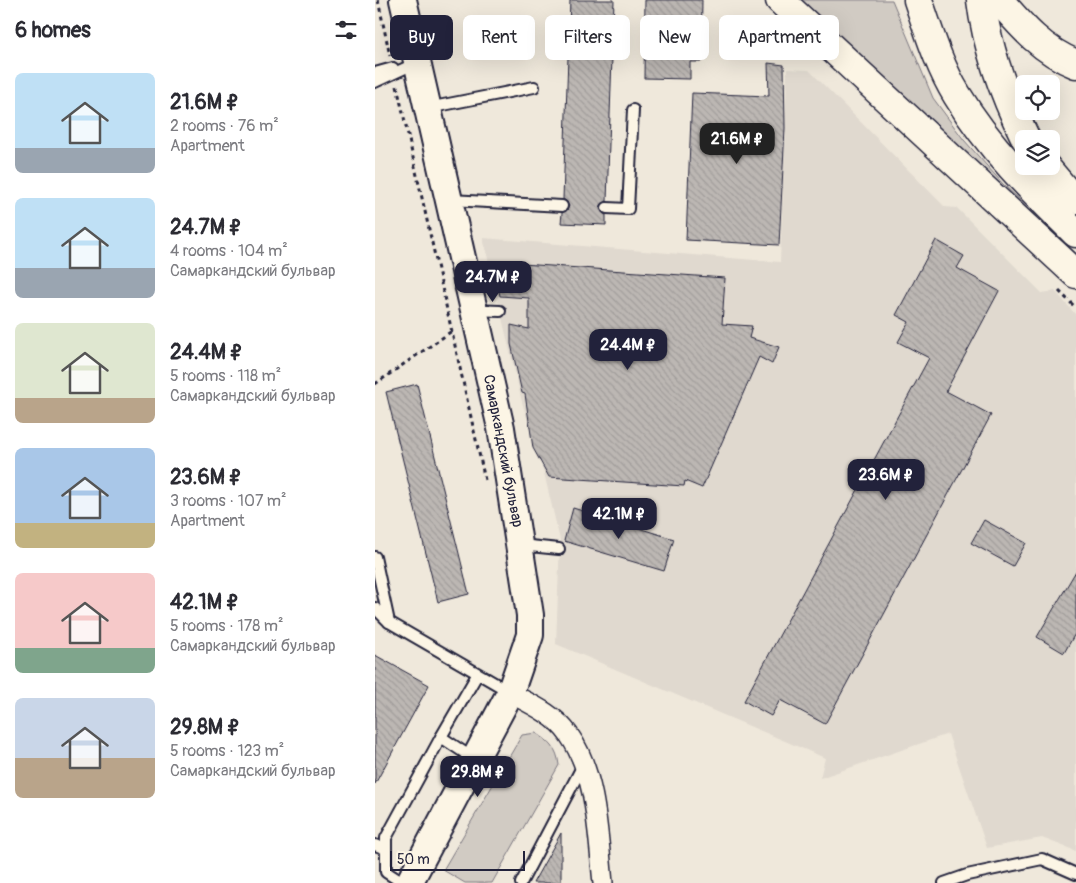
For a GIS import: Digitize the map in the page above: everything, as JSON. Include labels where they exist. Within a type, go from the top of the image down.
[{"type":"main road","points":[[780,0],[1076,274]]},
{"type":"main road","points":[[918,0],[933,44],[956,94],[994,148],[1034,192],[1076,233]]},
{"type":"main road","points":[[981,0],[984,28],[1000,82],[1023,130]]},
{"type":"main road","points":[[999,0],[1019,24],[1045,48],[1076,64]]},
{"type":"main road","points":[[1052,175],[1062,187],[1076,199]]},
{"type":"street","name":"Самаркандский бульвар","points":[[403,0],[402,68],[429,108],[501,428],[530,616],[530,635],[510,693],[409,883]]},
{"type":"street","points":[[510,693],[540,709],[569,734],[584,764],[593,797],[603,883]]},
{"type":"lane","points":[[375,73],[402,68]]},
{"type":"lane","points":[[375,82],[402,68]]},
{"type":"lane","points":[[429,108],[534,87]]},
{"type":"lane","points":[[607,208],[628,208],[633,110]]},
{"type":"lane","points":[[449,200],[562,206]]},
{"type":"lane","points":[[473,310],[500,310]]},
{"type":"lane","points":[[520,545],[559,549]]},
{"type":"lane","points":[[375,557],[389,622]]},
{"type":"lane","points":[[375,608],[389,622],[510,693]]},
{"type":"lane","points":[[403,883],[386,872],[386,838],[441,736],[477,675]]},
{"type":"lane","points":[[441,736],[475,759]]},
{"type":"lane","points":[[521,883],[584,764]]},
{"type":"lane","points":[[375,845],[386,849]]},
{"type":"lane","points":[[944,883],[967,875],[1042,859],[1076,874]]},
{"type":"path","points":[[378,0],[402,68],[452,331],[485,482]]},
{"type":"path","points":[[375,384],[452,331]]},
{"type":"shaded area","points":[[798,0],[892,0],[933,98],[964,140],[1003,184],[1076,253],[1076,259],[839,38],[839,15],[814,15]]},
{"type":"shaded area","points":[[787,69],[809,70],[945,207],[957,208],[1042,293],[1055,291],[1076,315],[1076,851],[1042,838],[987,848],[948,734],[820,778],[825,758],[556,644],[560,540],[544,473],[522,402],[483,238],[780,262]]},
{"type":"shaded area","points":[[536,733],[552,746],[557,754],[559,765],[492,883],[465,883],[443,870],[522,735]]},
{"type":"building","points":[[570,0],[614,0],[613,15],[569,15]]},
{"type":"building","points":[[645,0],[702,0],[702,15],[645,15]]},
{"type":"building","points":[[568,60],[612,60],[607,201],[600,208],[606,215],[606,225],[561,223],[562,213],[569,206],[563,199]]},
{"type":"building","points":[[644,60],[701,60],[701,62],[690,62],[690,79],[644,78]]},
{"type":"building","points":[[768,63],[784,65],[785,128],[779,245],[686,240],[692,93],[769,96]]},
{"type":"building","points":[[936,240],[964,256],[957,268],[999,291],[946,391],[991,415],[825,724],[780,700],[771,716],[744,701],[929,358],[898,342],[909,322],[896,315]]},
{"type":"building","points":[[493,262],[725,278],[722,324],[752,326],[749,338],[779,347],[772,364],[759,357],[702,488],[685,481],[684,486],[549,477],[533,448],[525,394],[522,393],[511,344],[511,325],[529,329],[529,298],[500,296]]},
{"type":"building","points":[[417,384],[469,594],[438,602],[386,392]]},
{"type":"building","points":[[573,508],[674,539],[664,571],[564,541]]},
{"type":"building","points":[[984,520],[1026,543],[1013,566],[971,543]]},
{"type":"building","points":[[1076,571],[1076,632],[1064,653],[1037,637]]},
{"type":"building","points":[[375,655],[429,685],[375,784]]},
{"type":"building","points":[[561,833],[561,883],[533,883]]}]
